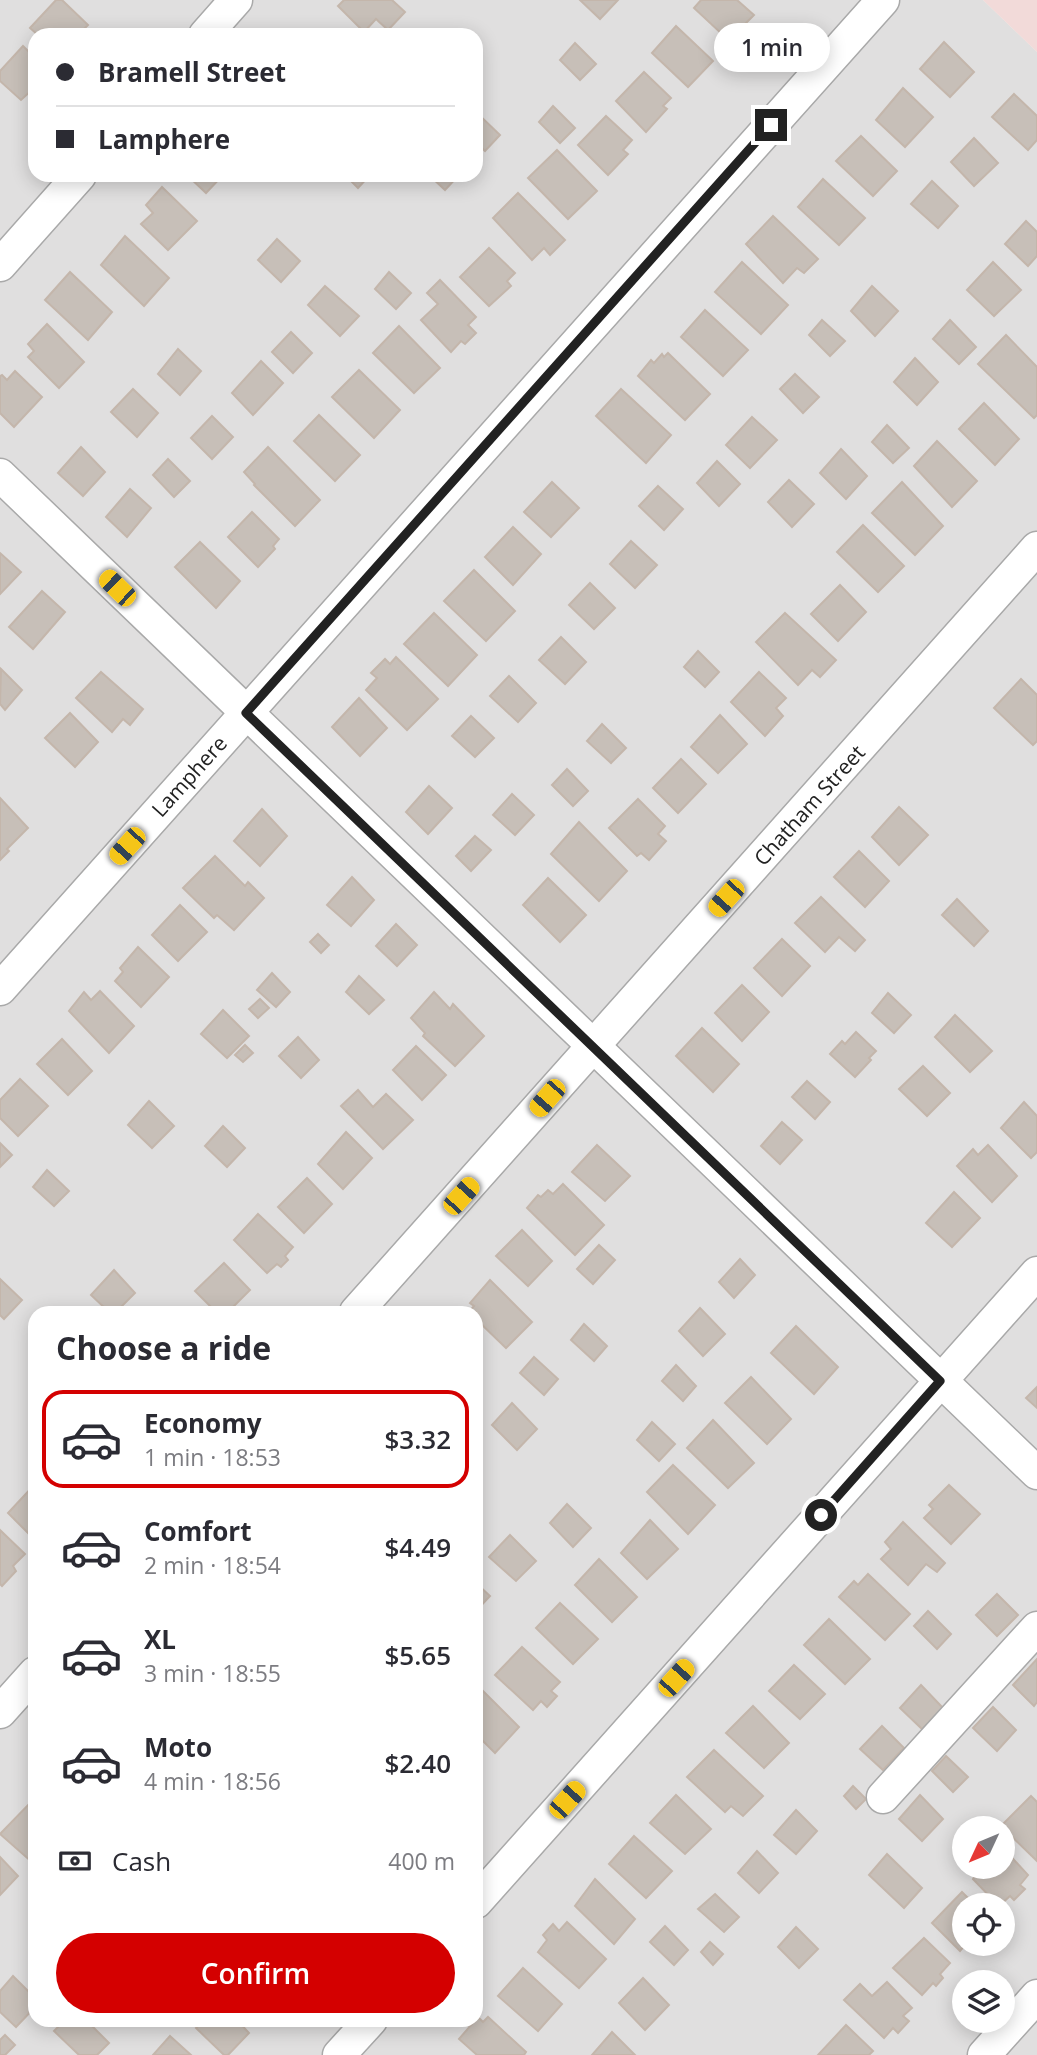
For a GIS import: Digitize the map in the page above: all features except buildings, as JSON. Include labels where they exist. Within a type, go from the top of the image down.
[{"type":"street","points":[[211,28],[236,0]]},
{"type":"street","name":"Lamphere","points":[[0,989],[883,0]]},
{"type":"street","points":[[0,265],[74,182]]},
{"type":"street","points":[[0,475],[1037,1473]]},
{"type":"street","name":"Chatham Street","points":[[361,1306],[1037,548]]},
{"type":"street","points":[[483,1894],[1037,1273]]},
{"type":"street","points":[[883,1797],[1037,1628]]},
{"type":"street","points":[[0,1712],[28,1681]]},
{"type":"street","points":[[984,2055],[1037,1996]]},
{"type":"street","points":[[339,2055],[365,2027]]},
{"type":"shaded area","points":[[0,0],[983,0],[1037,52],[1037,2055],[0,2055]]},
{"type":"shaded area","points":[[983,0],[1037,0],[1037,52]]},
{"type":"route","points":[[771,125],[246,713],[940,1381],[821,1515]]}]
